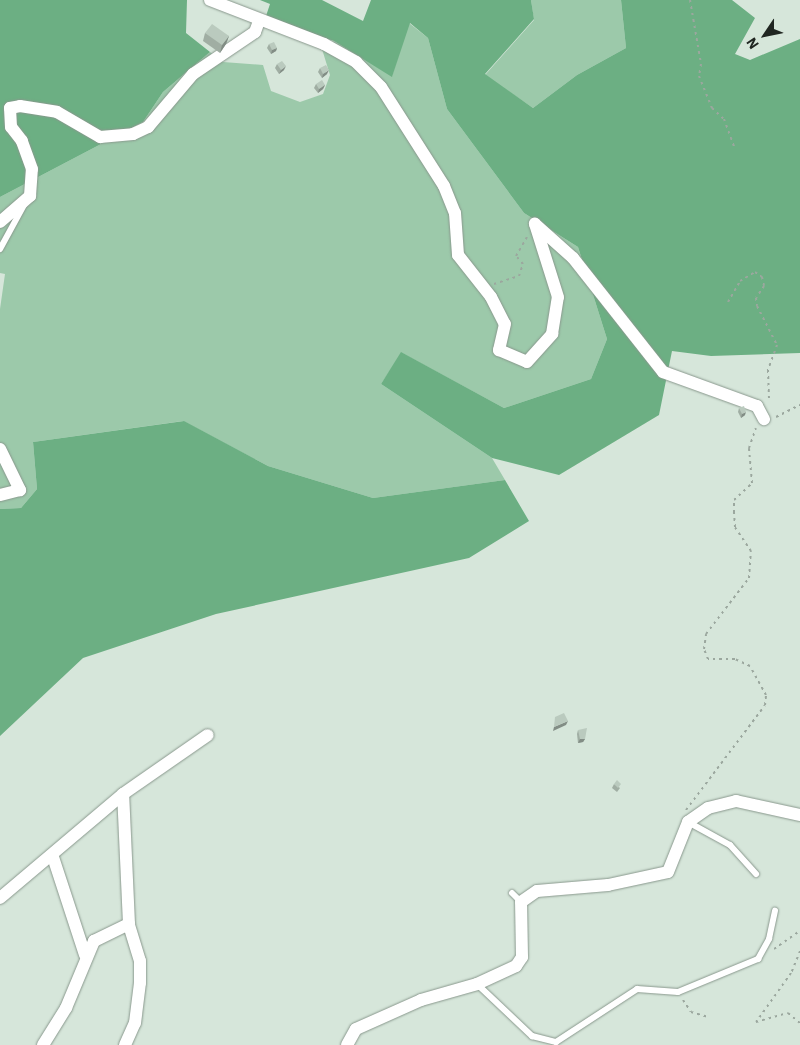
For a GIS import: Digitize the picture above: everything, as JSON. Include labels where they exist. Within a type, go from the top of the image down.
[{"type":"street","points":[[210,0],[235,5],[259,21],[324,44],[356,62],[381,87],[444,186],[455,213],[458,255],[485,290],[505,324],[499,350],[527,362],[552,334],[558,297],[535,224]]},
{"type":"street","points":[[0,222],[25,204],[30,196],[32,169],[22,141],[11,127],[10,108],[20,106],[57,112],[100,137],[134,134],[148,127],[193,74],[255,32],[259,21]]},
{"type":"street","points":[[535,224],[573,258],[663,372],[757,406],[764,419]]},
{"type":"street","points":[[0,449],[20,490],[0,495]]},
{"type":"street","points":[[0,898],[52,857],[123,794],[208,735]]},
{"type":"street","points":[[123,794],[129,924],[140,961],[140,983],[135,1023],[125,1045]]},
{"type":"street","points":[[347,1045],[356,1029],[421,1000],[506,973],[522,958],[517,898],[537,890],[608,885],[668,872],[688,822],[708,808],[736,801],[800,814]]},
{"type":"street","points":[[52,857],[85,955]]},
{"type":"street","points":[[43,1045],[66,1008],[85,955],[102,934],[129,924]]},
{"type":"lane","points":[[0,249],[25,204]]},
{"type":"lane","points":[[688,822],[730,845],[756,874]]},
{"type":"lane","points":[[476,984],[532,1036],[545,1042],[569,1038],[637,989],[678,992],[735,965],[753,962],[767,947],[775,911]]},
{"type":"path","points":[[690,0],[701,64],[699,76],[712,108],[724,119],[734,147]]},
{"type":"path","points":[[485,290],[519,276],[523,264],[516,256],[535,224]]},
{"type":"path","points":[[688,822],[687,805],[765,705],[766,696],[750,666],[735,659],[708,659],[704,649],[706,634],[749,578],[751,551],[735,527],[734,500],[752,483],[750,441],[764,419],[768,370],[777,345],[757,306],[756,298],[764,286],[762,277],[755,272],[740,281],[728,302]]},
{"type":"path","points":[[764,419],[800,405]]},
{"type":"path","points":[[767,947],[775,949],[800,931]]},
{"type":"path","points":[[800,951],[791,973],[756,1022],[788,1013],[800,1023]]},
{"type":"path","points":[[678,992],[691,1012],[708,1017]]},
{"type":"green space","points":[[0,0],[187,0],[186,33],[210,52],[163,92],[143,122],[0,197]]},
{"type":"green space","points":[[260,0],[322,0],[363,21],[371,0],[531,0],[534,19],[485,74],[533,108],[577,75],[626,48],[621,0],[732,0],[755,18],[735,54],[750,60],[800,39],[800,353],[711,356],[672,351],[659,415],[559,475],[492,458],[381,384],[401,352],[504,408],[591,379],[607,339],[578,247],[524,213],[447,109],[428,38],[410,23],[392,77],[334,41],[265,19],[270,4]]},
{"type":"green space","points":[[531,0],[621,0],[626,48],[577,75],[533,108],[485,75],[534,20]]},
{"type":"green space","points":[[409,23],[428,38],[447,109],[524,213],[578,247],[607,339],[591,379],[504,408],[402,353],[381,384],[492,458],[505,480],[373,498],[268,466],[183,421],[33,442],[37,489],[21,508],[0,509],[0,309],[5,274],[0,273],[0,197],[143,122],[163,92],[210,52],[223,62],[263,65],[271,91],[300,102],[323,94],[330,75],[322,49],[334,41],[392,76]]},
{"type":"green space","points":[[184,421],[268,466],[373,498],[505,480],[529,521],[469,558],[216,614],[83,658],[0,736],[0,509],[21,508],[37,489],[33,442]]},
{"type":"building","points":[[212,24],[229,36],[222,45],[205,33]]},
{"type":"building","points":[[274,42],[277,48],[272,50],[269,44]]},
{"type":"building","points":[[282,61],[286,66],[281,70],[277,64]]},
{"type":"building","points":[[326,65],[329,70],[323,74],[320,68]]},
{"type":"building","points":[[322,80],[325,85],[319,89],[316,84]]},
{"type":"building","points":[[744,406],[746,412],[742,414],[739,408]]},
{"type":"building","points":[[564,713],[568,721],[554,727],[555,717]]},
{"type":"building","points":[[587,728],[585,739],[580,739],[578,730]]},
{"type":"building","points":[[617,780],[621,784],[618,788],[614,784]]}]
